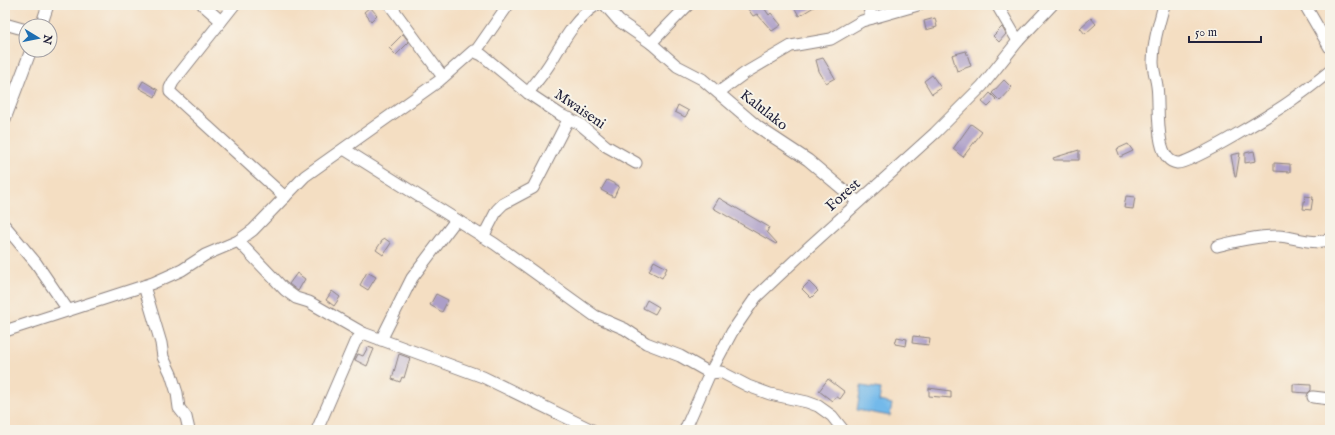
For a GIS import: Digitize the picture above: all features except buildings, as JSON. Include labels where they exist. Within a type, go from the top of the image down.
[{"type":"street","points":[[43,18],[48,5]]},
{"type":"street","points":[[202,5],[221,21]]},
{"type":"street","points":[[234,5],[174,82],[170,88],[170,92],[285,197]]},
{"type":"street","points":[[390,5],[443,77]]},
{"type":"street","points":[[5,331],[144,286],[182,270],[209,252],[238,241],[254,230],[304,176],[344,149],[443,77],[469,53],[476,51],[508,5]]},
{"type":"street","points":[[528,93],[546,70],[568,34],[580,19],[596,5]]},
{"type":"street","name":"Kalulako","points":[[605,5],[619,21],[651,43],[677,66],[702,80],[719,92],[758,127],[808,160],[858,202]]},
{"type":"street","points":[[651,43],[688,5]]},
{"type":"street","points":[[868,5],[872,18]]},
{"type":"street","points":[[719,92],[745,73],[783,49],[791,46],[831,39],[842,34],[857,23],[918,5]]},
{"type":"street","points":[[997,5],[1018,41]]},
{"type":"street","name":"Forest","points":[[685,430],[710,373],[732,332],[756,297],[935,133],[982,86],[1018,41],[1052,5]]},
{"type":"street","points":[[1164,5],[1157,30],[1153,62],[1158,85],[1161,146],[1167,156],[1174,162],[1180,164],[1206,152],[1297,97],[1330,71]]},
{"type":"street","points":[[1305,5],[1330,48]]},
{"type":"street","points":[[5,24],[18,28]]},
{"type":"street","name":"Mwaiseni","points":[[476,51],[528,93],[590,131],[606,146],[636,163]]},
{"type":"street","points":[[5,119],[28,58]]},
{"type":"street","points":[[483,236],[497,210],[503,204],[533,188],[569,118]]},
{"type":"street","points":[[344,149],[406,190],[438,207],[483,236],[528,266],[588,311],[625,329],[646,343],[691,362],[710,373],[721,372],[755,389],[818,406],[832,416],[843,430]]},
{"type":"street","points":[[381,340],[412,278],[456,220]]},
{"type":"street","points":[[5,226],[36,263],[68,310]]},
{"type":"street","points":[[1217,246],[1261,237],[1279,236],[1318,242],[1330,239]]},
{"type":"street","points":[[238,241],[285,290],[296,298],[308,302],[362,333],[483,377],[592,430]]},
{"type":"street","points":[[144,286],[161,343],[163,357],[171,374],[177,393],[179,408],[186,417],[189,430]]},
{"type":"street","points":[[317,430],[355,342],[362,333]]},
{"type":"street","points":[[1313,397],[1330,399]]},
{"type":"water","points":[[861,386],[881,389],[879,401],[892,404],[890,416],[857,410]]}]
